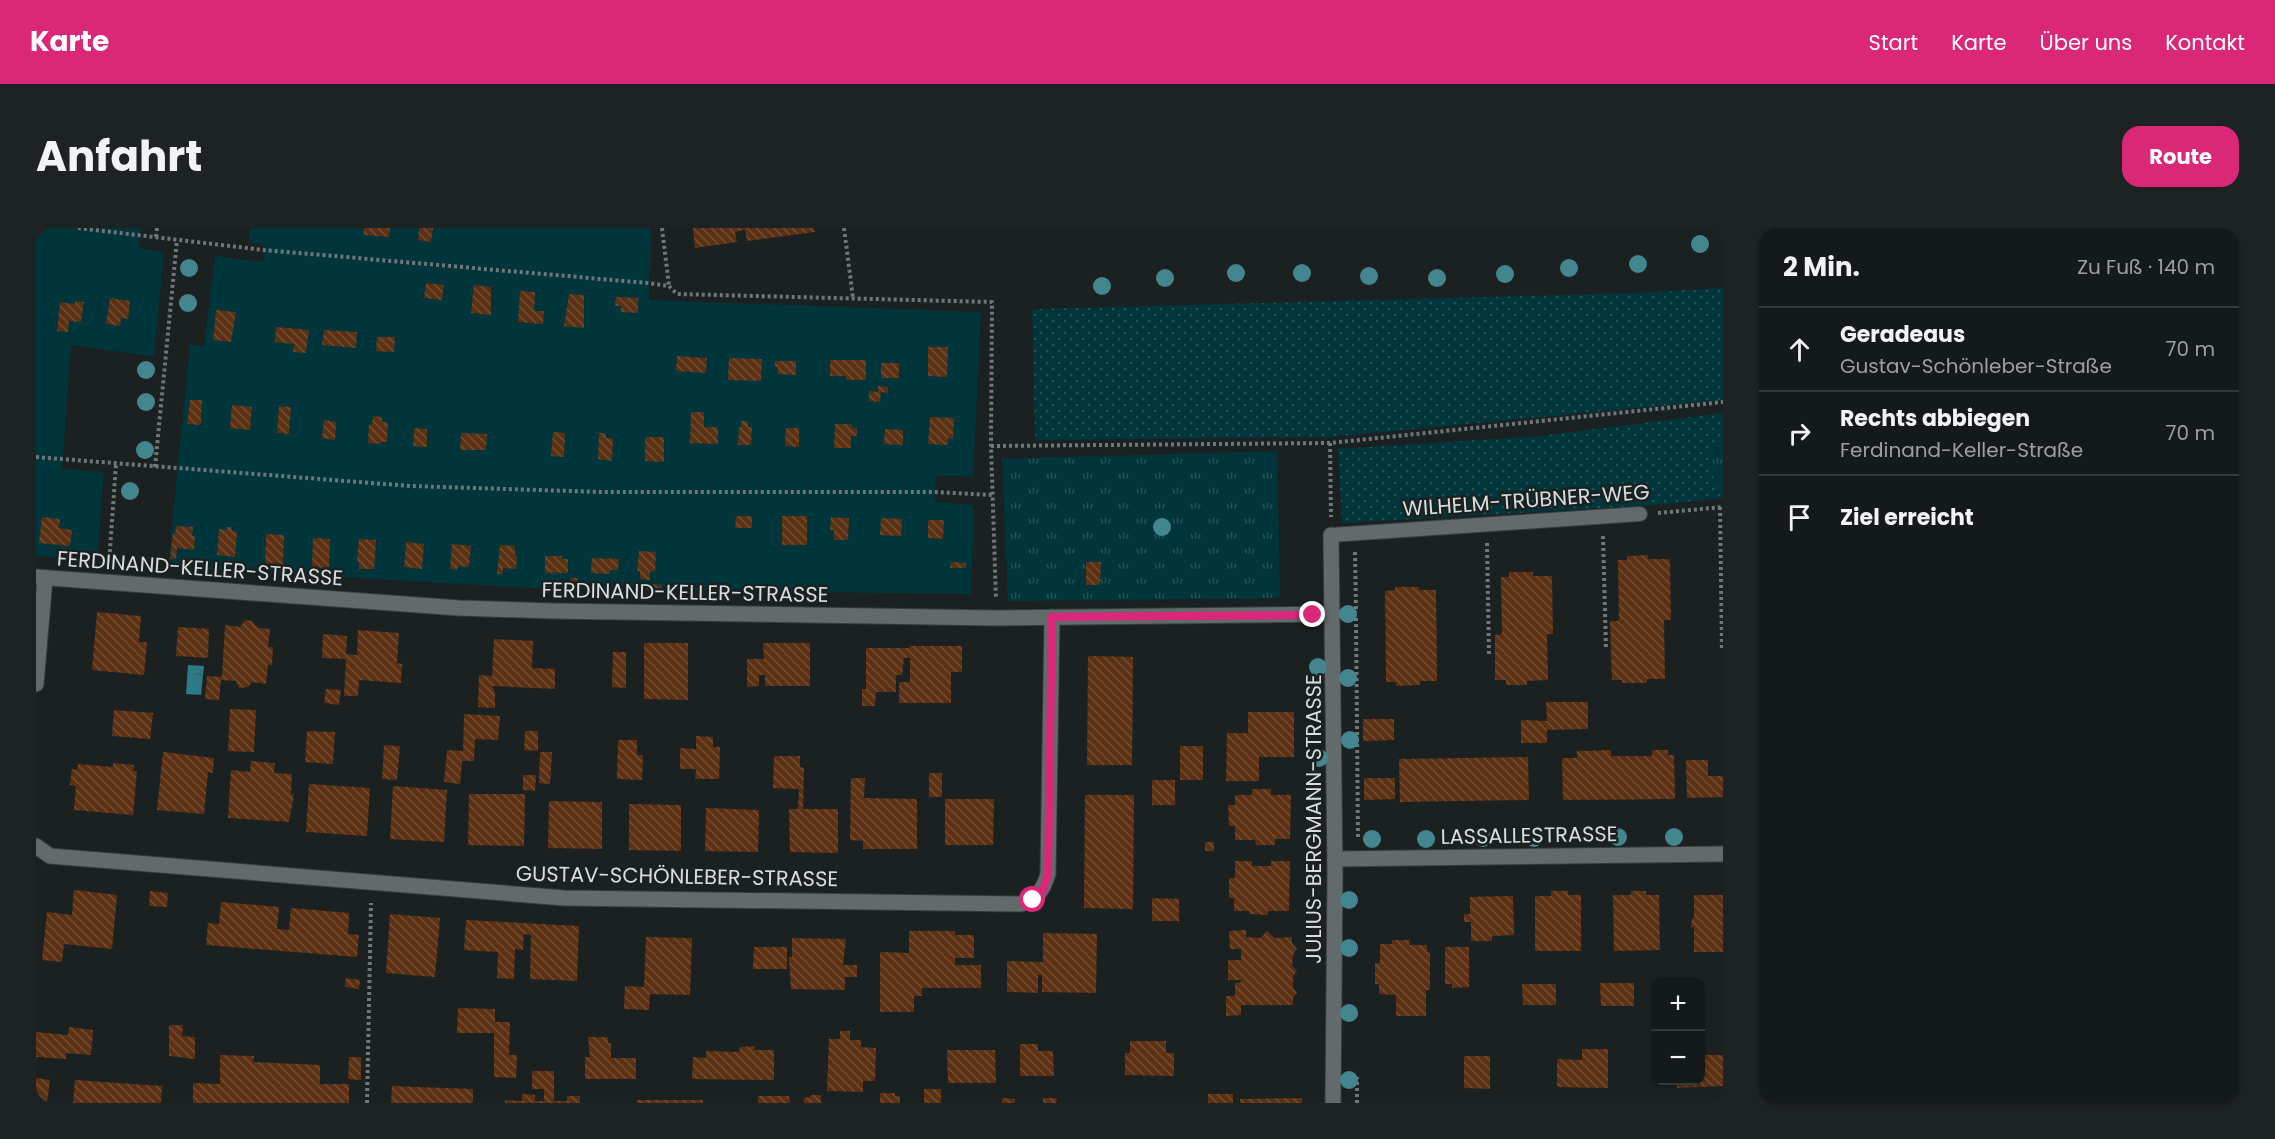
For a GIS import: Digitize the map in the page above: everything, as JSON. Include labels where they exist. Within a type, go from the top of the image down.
[{"type":"street","name":"JULIUS-BERGMANN-STRASSE","points":[[1331,535],[1334,615],[1335,859],[1333,1103]]},
{"type":"street","name":"FERDINAND-KELLER-STRASSE","points":[[41,578],[447,607],[530,610],[997,618],[1334,615]]},
{"type":"street","points":[[36,684],[41,578]]},
{"type":"street","name":"GUSTAV-SCHÖNLEBER-STRASSE","points":[[36,846],[50,856],[564,898],[1022,904],[1033,900],[1043,890],[1048,874],[1052,617]]},
{"type":"street","name":"LASSALLESTRASSE","points":[[1335,859],[1723,854]]},
{"type":"lane","name":"WILHELM-TRÜBNER-WEG","points":[[1331,535],[1640,514]]},
{"type":"path","points":[[78,228],[264,250],[669,286]]},
{"type":"path","points":[[156,237],[157,228]]},
{"type":"path","points":[[662,228],[669,286],[677,294],[992,302],[991,446],[997,618]]},
{"type":"path","points":[[844,228],[853,298]]},
{"type":"path","points":[[155,466],[177,240]]},
{"type":"path","points":[[991,446],[1330,443],[1723,402]]},
{"type":"path","points":[[1330,443],[1331,535]]},
{"type":"path","points":[[36,457],[410,486],[591,492],[935,492],[992,495]]},
{"type":"path","points":[[108,583],[116,464]]},
{"type":"path","points":[[1721,507],[1722,650]]},
{"type":"path","name":"WILHELM-TRÜBNER-WEG","points":[[1640,514],[1721,507]]},
{"type":"path","points":[[1602,517],[1606,649]]},
{"type":"path","points":[[1486,524],[1490,656]]},
{"type":"path","points":[[1355,532],[1357,858]]},
{"type":"path","points":[[367,1103],[371,883]]},
{"type":"green space","points":[[36,228],[141,228],[138,248],[164,252],[154,357],[71,345],[62,469],[104,472],[97,562],[36,556]]},
{"type":"green space","points":[[249,228],[651,228],[649,300],[981,312],[973,477],[936,476],[935,502],[974,505],[971,594],[549,589],[168,567],[190,344],[204,346],[215,256],[264,262],[263,245],[249,242]]},
{"type":"green space","points":[[1723,288],[1723,400],[1329,437],[1035,440],[1032,309],[1635,293]]},
{"type":"green space","points":[[1723,413],[1723,498],[1656,505],[1342,523],[1338,449],[1540,436]]},
{"type":"green space","points":[[1723,446],[1723,488],[1715,489],[1710,448]]},
{"type":"green space","points":[[1277,451],[1280,598],[1008,601],[1002,459]]},
{"type":"water","points":[[188,665],[204,666],[201,695],[186,694]]},
{"type":"building","points":[[364,228],[390,228],[389,237],[363,235]]},
{"type":"building","points":[[419,228],[433,228],[431,242],[418,240]]},
{"type":"building","points":[[693,228],[814,228],[815,232],[747,241],[745,230],[735,232],[737,242],[695,248]]},
{"type":"building","points":[[426,283],[444,285],[442,300],[424,298]]},
{"type":"building","points":[[474,285],[491,287],[491,315],[471,313]]},
{"type":"building","points":[[520,291],[535,292],[534,311],[544,311],[543,324],[518,322]]},
{"type":"building","points":[[569,294],[584,295],[584,328],[564,326]]},
{"type":"building","points":[[616,297],[638,298],[638,313],[621,312],[621,306],[615,306]]},
{"type":"building","points":[[110,298],[130,301],[128,319],[121,318],[120,326],[106,324]]},
{"type":"building","points":[[75,301],[84,302],[81,322],[69,321],[68,332],[57,331],[60,302],[75,304]]},
{"type":"building","points":[[216,310],[236,312],[231,342],[213,340]]},
{"type":"building","points":[[276,327],[309,330],[306,353],[293,352],[294,344],[275,342]]},
{"type":"building","points":[[324,330],[357,332],[356,348],[322,345]]},
{"type":"building","points":[[377,337],[395,337],[394,352],[376,351]]},
{"type":"building","points":[[928,347],[948,347],[947,377],[928,376]]},
{"type":"building","points":[[677,356],[707,358],[706,373],[676,371]]},
{"type":"building","points":[[729,358],[762,359],[761,381],[728,380]]},
{"type":"building","points":[[830,360],[866,360],[866,380],[846,380],[846,376],[830,376]]},
{"type":"building","points":[[775,361],[796,361],[796,375],[778,374]]},
{"type":"building","points":[[881,363],[899,363],[899,378],[881,378]]},
{"type":"building","points":[[878,386],[888,387],[888,393],[881,392],[880,402],[869,401],[869,391],[878,392]]},
{"type":"building","points":[[190,400],[202,400],[201,425],[187,424]]},
{"type":"building","points":[[232,405],[252,407],[250,430],[230,428]]},
{"type":"building","points":[[279,406],[291,407],[289,434],[277,433]]},
{"type":"building","points":[[691,412],[704,412],[704,427],[718,427],[718,444],[690,443]]},
{"type":"building","points":[[373,416],[382,417],[382,422],[388,422],[387,442],[368,443],[369,424],[372,425]]},
{"type":"building","points":[[930,417],[954,418],[953,439],[948,438],[948,445],[928,444]]},
{"type":"building","points":[[324,420],[336,422],[335,440],[322,438]]},
{"type":"building","points":[[741,421],[748,421],[748,427],[752,427],[751,445],[738,445]]},
{"type":"building","points":[[835,424],[852,424],[852,428],[857,428],[857,436],[851,436],[851,448],[834,448]]},
{"type":"building","points":[[414,428],[427,429],[427,447],[413,446]]},
{"type":"building","points":[[786,428],[799,428],[799,447],[785,446]]},
{"type":"building","points":[[885,429],[903,430],[903,445],[884,444]]},
{"type":"building","points":[[553,432],[565,433],[564,457],[551,456]]},
{"type":"building","points":[[461,433],[487,434],[486,450],[460,450]]},
{"type":"building","points":[[599,433],[606,433],[606,438],[613,438],[612,461],[598,459]]},
{"type":"building","points":[[645,437],[664,437],[664,462],[645,461]]},
{"type":"building","points":[[736,516],[752,516],[752,528],[735,528]]},
{"type":"building","points":[[782,516],[807,516],[807,545],[782,545]]},
{"type":"building","points":[[42,517],[60,519],[59,528],[72,530],[70,546],[39,543]]},
{"type":"building","points":[[831,517],[849,518],[848,540],[834,540],[834,530],[830,530]]},
{"type":"building","points":[[881,518],[902,519],[901,536],[880,535]]},
{"type":"building","points":[[928,520],[944,520],[943,539],[928,538]]},
{"type":"building","points":[[176,526],[193,527],[194,550],[177,548],[176,559],[170,559],[173,533],[175,534]]},
{"type":"building","points":[[227,527],[232,527],[232,531],[237,532],[235,557],[217,555],[219,529],[227,530]]},
{"type":"building","points":[[266,534],[284,535],[283,565],[265,564]]},
{"type":"building","points":[[313,538],[330,539],[329,568],[312,567]]},
{"type":"building","points":[[359,539],[376,540],[374,569],[359,569],[359,562],[357,562]]},
{"type":"building","points":[[406,542],[424,544],[422,569],[404,567]]},
{"type":"building","points":[[452,544],[471,546],[469,567],[458,566],[457,570],[450,569]]},
{"type":"building","points":[[500,545],[515,546],[516,569],[503,568],[503,574],[497,574]]},
{"type":"building","points":[[639,551],[656,552],[655,572],[650,571],[650,580],[640,579],[640,571],[637,571]]},
{"type":"building","points":[[1648,555],[1648,559],[1670,559],[1671,620],[1664,620],[1665,679],[1647,679],[1647,683],[1622,683],[1622,680],[1612,680],[1610,621],[1619,621],[1618,560],[1627,560],[1627,556]]},
{"type":"building","points":[[545,556],[562,556],[562,559],[568,559],[568,573],[545,573]]},
{"type":"building","points":[[592,558],[619,559],[618,570],[610,570],[610,574],[591,573]]},
{"type":"building","points":[[951,562],[966,563],[966,568],[950,568]]},
{"type":"building","points":[[1086,562],[1101,562],[1100,585],[1086,585]]},
{"type":"building","points":[[1509,572],[1533,572],[1533,576],[1552,576],[1553,634],[1547,634],[1548,680],[1527,681],[1527,685],[1506,685],[1506,680],[1495,680],[1495,635],[1502,634],[1501,577],[1509,577]]},
{"type":"building","points":[[570,578],[578,578],[577,588],[570,588]]},
{"type":"building","points":[[643,583],[662,585],[662,590],[642,590]]},
{"type":"building","points":[[1395,587],[1436,590],[1437,681],[1420,681],[1420,685],[1396,686],[1396,682],[1386,682],[1385,591],[1395,590]]},
{"type":"building","points":[[97,612],[141,616],[139,642],[147,642],[144,675],[92,670]]},
{"type":"building","points":[[245,620],[252,621],[258,628],[270,629],[268,647],[273,647],[272,665],[268,665],[266,684],[252,682],[248,687],[239,688],[236,681],[221,680],[219,700],[205,699],[207,676],[222,677],[225,625],[240,627]]},
{"type":"building","points":[[178,627],[209,629],[208,658],[176,656]]},
{"type":"building","points":[[358,630],[399,633],[397,663],[402,664],[401,683],[359,680],[358,696],[344,696],[346,659],[322,658],[323,634],[347,636],[346,654],[357,655]]},
{"type":"building","points":[[494,639],[533,641],[532,668],[555,669],[555,689],[492,686],[495,692],[495,708],[478,707],[479,675],[492,676]]},
{"type":"building","points":[[644,643],[688,643],[688,700],[644,699]]},
{"type":"building","points":[[763,643],[810,643],[810,686],[765,686],[765,675],[759,675],[759,686],[747,687],[747,659],[764,659]]},
{"type":"building","points":[[910,646],[962,646],[962,672],[951,672],[951,703],[899,703],[899,682],[910,682],[910,658],[904,658],[902,675],[896,675],[896,692],[876,692],[875,706],[862,706],[862,689],[866,689],[866,648],[910,648]]},
{"type":"building","points":[[613,652],[626,652],[626,688],[612,687]]},
{"type":"building","points":[[1088,656],[1133,657],[1132,765],[1087,765]]},
{"type":"building","points":[[326,689],[341,690],[339,705],[324,703]]},
{"type":"building","points":[[1546,702],[1588,702],[1588,729],[1547,730],[1547,743],[1521,743],[1521,720],[1547,721]]},
{"type":"building","points":[[230,709],[256,710],[254,752],[228,751]]},
{"type":"building","points":[[114,710],[153,713],[150,739],[112,736]]},
{"type":"building","points":[[1248,712],[1294,712],[1294,757],[1259,757],[1259,781],[1226,781],[1227,733],[1248,733]]},
{"type":"building","points":[[464,714],[500,716],[498,740],[475,739],[474,761],[462,761],[460,784],[444,782],[447,750],[463,751]]},
{"type":"building","points":[[1363,719],[1394,719],[1394,740],[1363,741]]},
{"type":"building","points":[[307,731],[335,732],[333,764],[305,762]]},
{"type":"building","points":[[525,731],[538,731],[538,751],[524,750]]},
{"type":"building","points":[[696,736],[713,737],[713,747],[720,747],[719,779],[695,779],[696,769],[680,769],[680,748],[696,749]]},
{"type":"building","points":[[618,740],[637,740],[637,755],[643,755],[642,780],[617,779]]},
{"type":"building","points":[[384,745],[400,746],[397,780],[382,779]]},
{"type":"building","points":[[1180,746],[1203,746],[1203,780],[1180,780]]},
{"type":"building","points":[[1611,750],[1611,756],[1652,756],[1652,750],[1668,750],[1668,755],[1674,755],[1675,799],[1563,800],[1562,758],[1577,758],[1577,751]]},
{"type":"building","points":[[163,752],[214,758],[213,773],[208,772],[204,814],[157,810]]},
{"type":"building","points":[[540,752],[552,752],[550,784],[539,783]]},
{"type":"building","points":[[774,756],[800,756],[800,767],[804,768],[803,809],[838,809],[838,853],[790,852],[789,809],[798,809],[799,789],[773,788]]},
{"type":"building","points":[[1528,757],[1529,800],[1400,802],[1399,759]]},
{"type":"building","points":[[1686,760],[1708,760],[1708,776],[1723,776],[1723,797],[1687,798]]},
{"type":"building","points":[[251,761],[275,763],[274,773],[292,774],[291,794],[294,794],[289,822],[228,818],[231,770],[250,772]]},
{"type":"building","points":[[113,763],[134,765],[133,771],[137,771],[133,815],[74,810],[76,786],[70,785],[72,769],[77,770],[78,764],[113,767]]},
{"type":"building","points":[[929,773],[942,773],[942,797],[929,797]]},
{"type":"building","points":[[523,775],[536,775],[535,791],[523,790]]},
{"type":"building","points":[[851,778],[865,778],[864,798],[917,799],[917,849],[863,849],[863,841],[850,840]]},
{"type":"building","points":[[1364,778],[1395,778],[1395,799],[1364,800]]},
{"type":"building","points":[[1152,780],[1175,780],[1175,805],[1152,805]]},
{"type":"building","points":[[309,784],[370,788],[367,836],[306,832]]},
{"type":"building","points":[[393,786],[447,790],[444,842],[390,839]]},
{"type":"building","points":[[1252,789],[1271,789],[1271,795],[1291,795],[1290,839],[1275,839],[1275,845],[1256,845],[1255,840],[1235,840],[1235,826],[1229,826],[1228,805],[1235,805],[1235,795],[1252,795]]},
{"type":"building","points":[[469,794],[525,794],[524,846],[468,845]]},
{"type":"building","points":[[1085,795],[1134,795],[1133,909],[1084,908]]},
{"type":"building","points":[[945,799],[994,799],[993,845],[945,845]]},
{"type":"building","points":[[549,801],[602,802],[602,849],[548,848]]},
{"type":"building","points":[[629,804],[681,805],[681,851],[629,850]]},
{"type":"building","points":[[706,808],[759,810],[758,852],[705,851]]},
{"type":"building","points":[[1205,842],[1214,842],[1214,851],[1205,851]]},
{"type":"building","points":[[1235,861],[1252,861],[1252,866],[1271,866],[1271,861],[1290,861],[1289,911],[1268,911],[1268,915],[1234,911],[1234,898],[1229,898],[1229,878],[1235,878]]},
{"type":"building","points":[[74,890],[117,895],[112,949],[64,944],[62,962],[42,960],[47,912],[72,915]]},
{"type":"building","points":[[150,891],[168,893],[167,907],[149,906]]},
{"type":"building","points":[[1551,891],[1568,891],[1568,895],[1581,895],[1581,951],[1535,951],[1535,896],[1551,896]]},
{"type":"building","points":[[1631,891],[1646,891],[1646,895],[1659,895],[1660,950],[1614,951],[1613,895],[1631,895]]},
{"type":"building","points":[[1694,895],[1723,895],[1723,952],[1694,952],[1694,927],[1691,928],[1692,918],[1694,918]]},
{"type":"building","points":[[1513,896],[1514,935],[1492,936],[1492,941],[1471,941],[1471,922],[1464,922],[1464,914],[1470,914],[1470,897]]},
{"type":"building","points":[[1152,898],[1179,899],[1179,921],[1152,921]]},
{"type":"building","points":[[221,902],[279,907],[277,929],[289,930],[291,908],[349,913],[348,934],[359,935],[357,957],[206,945],[208,923],[219,924]]},
{"type":"building","points":[[390,914],[440,918],[435,977],[386,973]]},
{"type":"building","points":[[466,920],[579,926],[577,981],[530,979],[531,935],[524,934],[523,950],[515,949],[514,979],[497,978],[498,952],[464,950]]},
{"type":"building","points":[[1246,930],[1246,937],[1260,938],[1267,931],[1275,938],[1292,937],[1292,943],[1297,949],[1293,955],[1292,966],[1297,971],[1293,976],[1293,988],[1297,993],[1293,998],[1293,1005],[1241,1005],[1241,1015],[1226,1016],[1226,996],[1235,996],[1235,983],[1241,982],[1241,980],[1228,980],[1228,960],[1241,960],[1241,949],[1230,949],[1229,931]]},
{"type":"building","points":[[909,931],[955,931],[955,935],[974,935],[974,958],[955,958],[955,965],[981,965],[981,988],[922,988],[922,996],[914,996],[914,1012],[880,1012],[880,952],[909,953]]},
{"type":"building","points":[[1043,933],[1097,934],[1096,993],[1042,992],[1042,975],[1038,975],[1038,993],[1007,992],[1007,961],[1043,962]]},
{"type":"building","points":[[646,937],[692,938],[690,995],[650,994],[649,1010],[624,1009],[625,986],[644,987]]},
{"type":"building","points":[[792,938],[846,939],[843,965],[857,965],[857,977],[845,977],[845,990],[791,989],[789,957],[792,957]]},
{"type":"building","points":[[1392,940],[1410,940],[1409,945],[1427,945],[1427,952],[1430,952],[1430,990],[1426,990],[1426,1016],[1396,1016],[1396,995],[1379,994],[1379,984],[1375,984],[1375,963],[1380,963],[1380,944],[1392,944]]},
{"type":"building","points":[[754,947],[787,947],[787,969],[753,969]]},
{"type":"building","points":[[1445,947],[1469,947],[1469,987],[1452,988],[1452,984],[1445,984]]},
{"type":"building","points":[[346,978],[360,980],[359,989],[345,987]]},
{"type":"building","points":[[1600,983],[1634,983],[1634,1006],[1601,1006]]},
{"type":"building","points":[[1522,984],[1556,984],[1556,1005],[1523,1005]]},
{"type":"building","points":[[458,1008],[495,1009],[495,1022],[510,1022],[509,1055],[517,1055],[516,1078],[494,1077],[494,1033],[457,1033]]},
{"type":"building","points":[[169,1025],[183,1025],[182,1036],[195,1037],[195,1059],[169,1056]]},
{"type":"building","points":[[69,1027],[93,1030],[91,1055],[66,1053],[66,1059],[36,1057],[36,1032],[68,1035]]},
{"type":"building","points":[[840,1031],[850,1031],[850,1040],[861,1040],[861,1047],[876,1048],[875,1081],[863,1081],[863,1092],[827,1091],[829,1039],[840,1039]]},
{"type":"building","points":[[588,1037],[608,1037],[608,1043],[611,1043],[611,1058],[636,1058],[636,1079],[585,1079],[585,1057],[590,1057]]},
{"type":"building","points":[[1130,1041],[1166,1041],[1166,1053],[1174,1053],[1174,1076],[1125,1075],[1125,1053],[1130,1053]]},
{"type":"building","points":[[1020,1044],[1038,1044],[1038,1051],[1053,1051],[1054,1076],[1020,1076]]},
{"type":"building","points":[[755,1046],[754,1050],[774,1050],[774,1080],[692,1079],[693,1057],[706,1058],[706,1051],[739,1052],[740,1047]]},
{"type":"building","points":[[1582,1049],[1608,1049],[1608,1088],[1557,1087],[1557,1059],[1582,1060]]},
{"type":"building","points":[[947,1050],[995,1050],[996,1083],[948,1083]]},
{"type":"building","points":[[220,1055],[254,1056],[253,1062],[320,1065],[320,1084],[349,1084],[349,1103],[193,1103],[193,1083],[220,1084]]},
{"type":"building","points":[[1705,1055],[1723,1055],[1723,1086],[1677,1088],[1677,1085],[1705,1085]]},
{"type":"building","points":[[1464,1056],[1490,1056],[1490,1089],[1464,1088]]},
{"type":"building","points":[[349,1057],[361,1057],[361,1080],[348,1079]]},
{"type":"building","points":[[532,1071],[554,1071],[554,1101],[567,1101],[567,1096],[580,1096],[580,1103],[505,1103],[505,1100],[522,1101],[522,1094],[535,1095],[535,1101],[544,1101],[544,1089],[532,1089]]},
{"type":"building","points":[[36,1078],[50,1080],[47,1103],[36,1103]]},
{"type":"building","points":[[75,1080],[162,1086],[161,1103],[73,1103]]},
{"type":"building","points":[[392,1086],[473,1089],[473,1103],[391,1103]]},
{"type":"building","points":[[924,1089],[941,1089],[941,1103],[924,1103]]},
{"type":"building","points":[[880,1093],[895,1093],[895,1096],[900,1096],[900,1103],[880,1103]]},
{"type":"building","points":[[1208,1094],[1233,1094],[1233,1103],[1208,1103]]},
{"type":"building","points":[[821,1095],[821,1103],[804,1103],[804,1098]]},
{"type":"building","points":[[758,1096],[789,1096],[790,1103],[758,1103]]},
{"type":"building","points":[[1002,1098],[1015,1099],[1015,1103],[1002,1103]]},
{"type":"building","points":[[1043,1098],[1057,1098],[1056,1103],[1043,1103]]},
{"type":"building","points":[[1302,1098],[1302,1103],[1240,1103],[1240,1099]]},
{"type":"building","points":[[637,1100],[703,1100],[703,1103],[637,1103]]},
{"type":"route","points":[[1033,900],[1043,890],[1048,874],[1052,617],[1313,615]]}]
